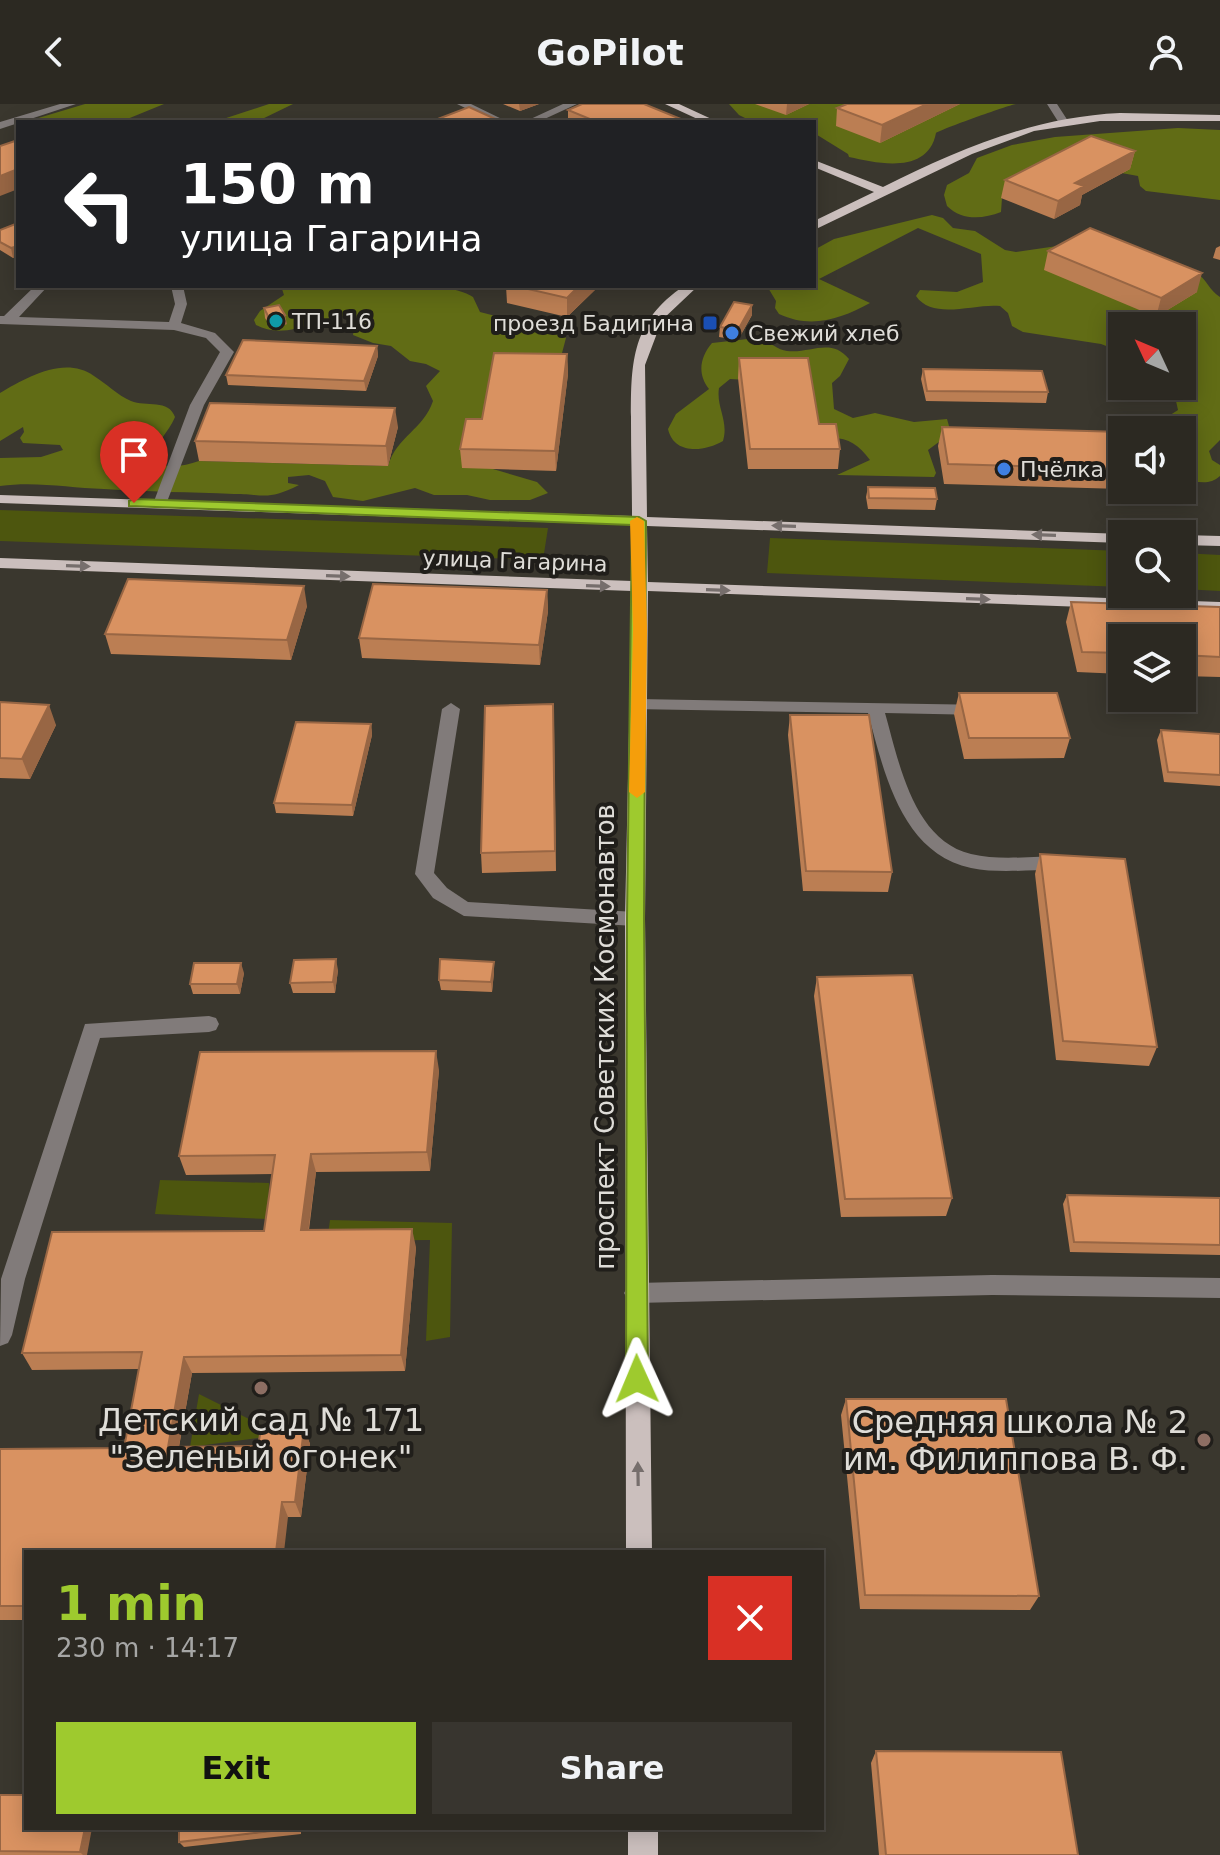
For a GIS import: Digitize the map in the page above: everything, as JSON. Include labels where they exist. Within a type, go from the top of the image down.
[{"type":"main road","points":[[670,104],[708,120]]},
{"type":"main road","points":[[816,225],[990,142],[1063,121],[1220,118]]},
{"type":"main road","points":[[816,164],[885,192]]},
{"type":"main road","points":[[639,521],[638,365],[643,341],[657,314],[690,288]]},
{"type":"main road","name":"улица Гагарина","points":[[0,499],[1108,538]]},
{"type":"main road","name":"проспект Советских Космонавтов","points":[[639,521],[635,919],[639,1550]]},
{"type":"main road","points":[[1196,540],[1220,541]]},
{"type":"main road","name":"улица Гагарина","points":[[0,563],[1220,607]]},
{"type":"main road","points":[[643,1830],[643,1855]]},
{"type":"street","points":[[27,120],[59,113],[71,104]]},
{"type":"street","points":[[462,104],[498,120]]},
{"type":"street","points":[[534,120],[572,104]]},
{"type":"street","points":[[1052,104],[1063,121]]},
{"type":"street","points":[[4,320],[40,288]]},
{"type":"street","points":[[174,326],[181,304],[177,288]]},
{"type":"street","points":[[4,320],[174,326],[219,338],[227,352],[197,405],[160,504]]},
{"type":"street","points":[[197,405],[213,406]]},
{"type":"street","points":[[638,705],[1002,709]]},
{"type":"street","points":[[875,707],[894,774],[913,819],[941,849],[969,861],[1075,863]]},
{"type":"street","points":[[451,709],[424,874],[440,893],[464,909],[635,919]]},
{"type":"street","points":[[0,1335],[13,1279],[92,1030],[209,1024]]},
{"type":"street","points":[[636,1293],[992,1285],[1220,1288]]},
{"type":"green space","points":[[85,104],[164,104],[125,120],[32,120]]},
{"type":"green space","points":[[269,104],[293,104],[260,120],[220,120]]},
{"type":"green space","points":[[729,104],[1016,104],[936,133],[923,155],[901,163],[849,157],[816,134],[816,120],[749,120]]},
{"type":"green space","points":[[1178,128],[1220,130],[1220,200],[1146,191],[1140,186],[1138,176],[1116,172],[1002,198],[1001,212],[987,216],[966,216],[947,206],[944,195],[947,185],[969,173],[977,158],[1012,145],[1055,137]]},
{"type":"green space","points":[[932,215],[943,218],[953,228],[975,231],[1005,250],[1016,252],[1071,244],[1197,273],[1220,297],[1220,440],[1209,451],[1212,460],[1220,465],[1220,476],[1207,482],[1196,481],[1196,416],[1169,416],[1178,410],[1175,400],[1196,400],[1196,312],[1108,312],[1108,347],[1023,332],[1012,326],[1008,313],[1000,306],[933,308],[916,296],[920,290],[957,292],[983,282],[981,254],[918,228],[819,279],[870,303],[826,320],[803,321],[779,314],[768,288],[816,288],[816,249],[834,239]]},
{"type":"green space","points":[[282,288],[442,288],[473,297],[480,312],[561,333],[566,338],[562,353],[493,469],[537,482],[548,493],[530,500],[490,500],[467,495],[434,495],[415,488],[363,501],[333,497],[325,481],[309,475],[288,477],[288,483],[299,485],[266,496],[39,484],[0,486],[0,458],[41,457],[63,450],[60,445],[23,443],[20,438],[23,427],[0,441],[0,393],[33,375],[58,368],[82,370],[131,401],[162,406],[172,411],[175,417],[159,443],[154,462],[165,466],[199,461],[388,466],[397,447],[429,411],[433,401],[426,386],[440,371],[410,361],[391,346],[353,335],[356,316],[331,318],[281,331],[256,325],[254,320],[260,311],[284,295]]},
{"type":"green space","points":[[757,338],[787,351],[828,348],[842,352],[849,359],[840,376],[832,383],[834,409],[853,418],[875,413],[914,422],[947,419],[951,433],[928,450],[936,473],[934,477],[837,475],[870,460],[852,443],[828,438],[749,380],[730,379],[719,388],[723,441],[699,449],[676,443],[668,429],[676,414],[709,389],[702,366],[712,343]]},
{"type":"green space","points":[[0,510],[548,528],[543,560],[0,541]]},
{"type":"green space","points":[[770,538],[1108,550],[1108,586],[767,573]]},
{"type":"green space","points":[[1196,554],[1220,555],[1220,591],[1196,590]]},
{"type":"green space","points":[[160,1180],[269,1183],[268,1219],[155,1214]]},
{"type":"green space","points":[[330,1220],[452,1223],[450,1337],[426,1341],[430,1240],[327,1241]]},
{"type":"green space","points":[[199,1394],[281,1435],[190,1447]]},
{"type":"building","points":[[582,104],[644,104],[683,120],[592,120],[568,110]]},
{"type":"building","points":[[847,104],[927,104],[882,125],[837,108]]},
{"type":"building","points":[[469,107],[498,120],[435,120]]},
{"type":"building","points":[[1091,136],[1135,151],[1075,183],[1084,186],[1058,201],[1005,180]]},
{"type":"building","points":[[16,141],[16,170],[0,176],[0,146]]},
{"type":"building","points":[[16,224],[16,247],[11,248],[0,242],[0,230]]},
{"type":"building","points":[[1090,228],[1202,273],[1161,298],[1048,251]]},
{"type":"building","points":[[524,288],[577,288],[567,298]]},
{"type":"building","points":[[734,302],[752,305],[738,330],[720,327]]},
{"type":"building","points":[[279,305],[285,315],[269,318],[264,308]]},
{"type":"building","points":[[243,340],[377,346],[364,381],[226,375]]},
{"type":"building","points":[[494,353],[567,354],[555,451],[460,449],[466,419],[482,419]]},
{"type":"building","points":[[739,358],[808,358],[819,424],[836,424],[840,449],[750,449]]},
{"type":"building","points":[[923,369],[1042,371],[1048,392],[927,391]]},
{"type":"building","points":[[210,403],[395,408],[386,446],[195,441]]},
{"type":"building","points":[[942,427],[1108,432],[1108,469],[948,464]]},
{"type":"building","points":[[868,487],[935,488],[937,499],[869,498]]},
{"type":"building","points":[[128,579],[304,586],[287,640],[105,634]]},
{"type":"building","points":[[373,584],[547,590],[539,645],[359,638]]},
{"type":"building","points":[[1071,602],[1108,603],[1108,608],[1220,607],[1220,657],[1196,656],[1196,624],[1108,624],[1108,653],[1082,652]]},
{"type":"building","points":[[959,693],[1057,693],[1070,738],[969,738]]},
{"type":"building","points":[[0,702],[49,705],[22,759],[0,758]]},
{"type":"building","points":[[553,704],[555,851],[481,853],[485,706]]},
{"type":"building","points":[[790,715],[869,715],[892,872],[806,871]]},
{"type":"building","points":[[296,722],[371,724],[352,805],[274,803]]},
{"type":"building","points":[[1161,730],[1220,734],[1220,775],[1168,772]]},
{"type":"building","points":[[1040,854],[1125,859],[1157,1047],[1063,1041]]},
{"type":"building","points":[[336,959],[333,982],[290,983],[294,960]]},
{"type":"building","points":[[440,959],[494,962],[491,982],[439,980]]},
{"type":"building","points":[[194,963],[241,963],[237,984],[190,984]]},
{"type":"building","points":[[912,975],[952,1198],[845,1199],[817,977]]},
{"type":"building","points":[[436,1051],[427,1152],[311,1154],[301,1230],[412,1229],[401,1355],[184,1357],[168,1447],[258,1446],[261,1429],[304,1428],[295,1502],[282,1502],[276,1550],[24,1550],[24,1606],[0,1606],[0,1449],[124,1448],[142,1352],[22,1353],[52,1232],[264,1231],[275,1155],[179,1156],[200,1052]]},
{"type":"building","points":[[1067,1195],[1220,1198],[1220,1245],[1074,1242]]},
{"type":"building","points":[[846,1399],[1006,1399],[1039,1596],[865,1595]]},
{"type":"building","points":[[876,1751],[1061,1752],[1078,1855],[886,1855]]},
{"type":"building","points":[[0,1795],[24,1795],[24,1830],[85,1830],[80,1852],[0,1851]]},
{"type":"building","points":[[179,1830],[280,1830],[179,1842]]},
{"type":"slow traffic","points":[[637,521],[640,630],[637,792]]},
{"type":"place","name":"ТП-116","points":[[276,321]]},
{"type":"place","name":"проезд Бадигина","points":[[710,323]]},
{"type":"place","name":"Свежий хлеб","points":[[732,333]]},
{"type":"place","name":"Пчёлка","points":[[1004,469]]},
{"type":"place","name":"Детский сад № 171 \"Зеленый огонек\"","points":[[261,1388]]},
{"type":"place","name":"Средняя школа № 2 им. Филиппова В. Ф.","points":[[1204,1440]]},
{"type":"route","points":[[134,503],[639,521],[635,919],[637,1379]]}]
